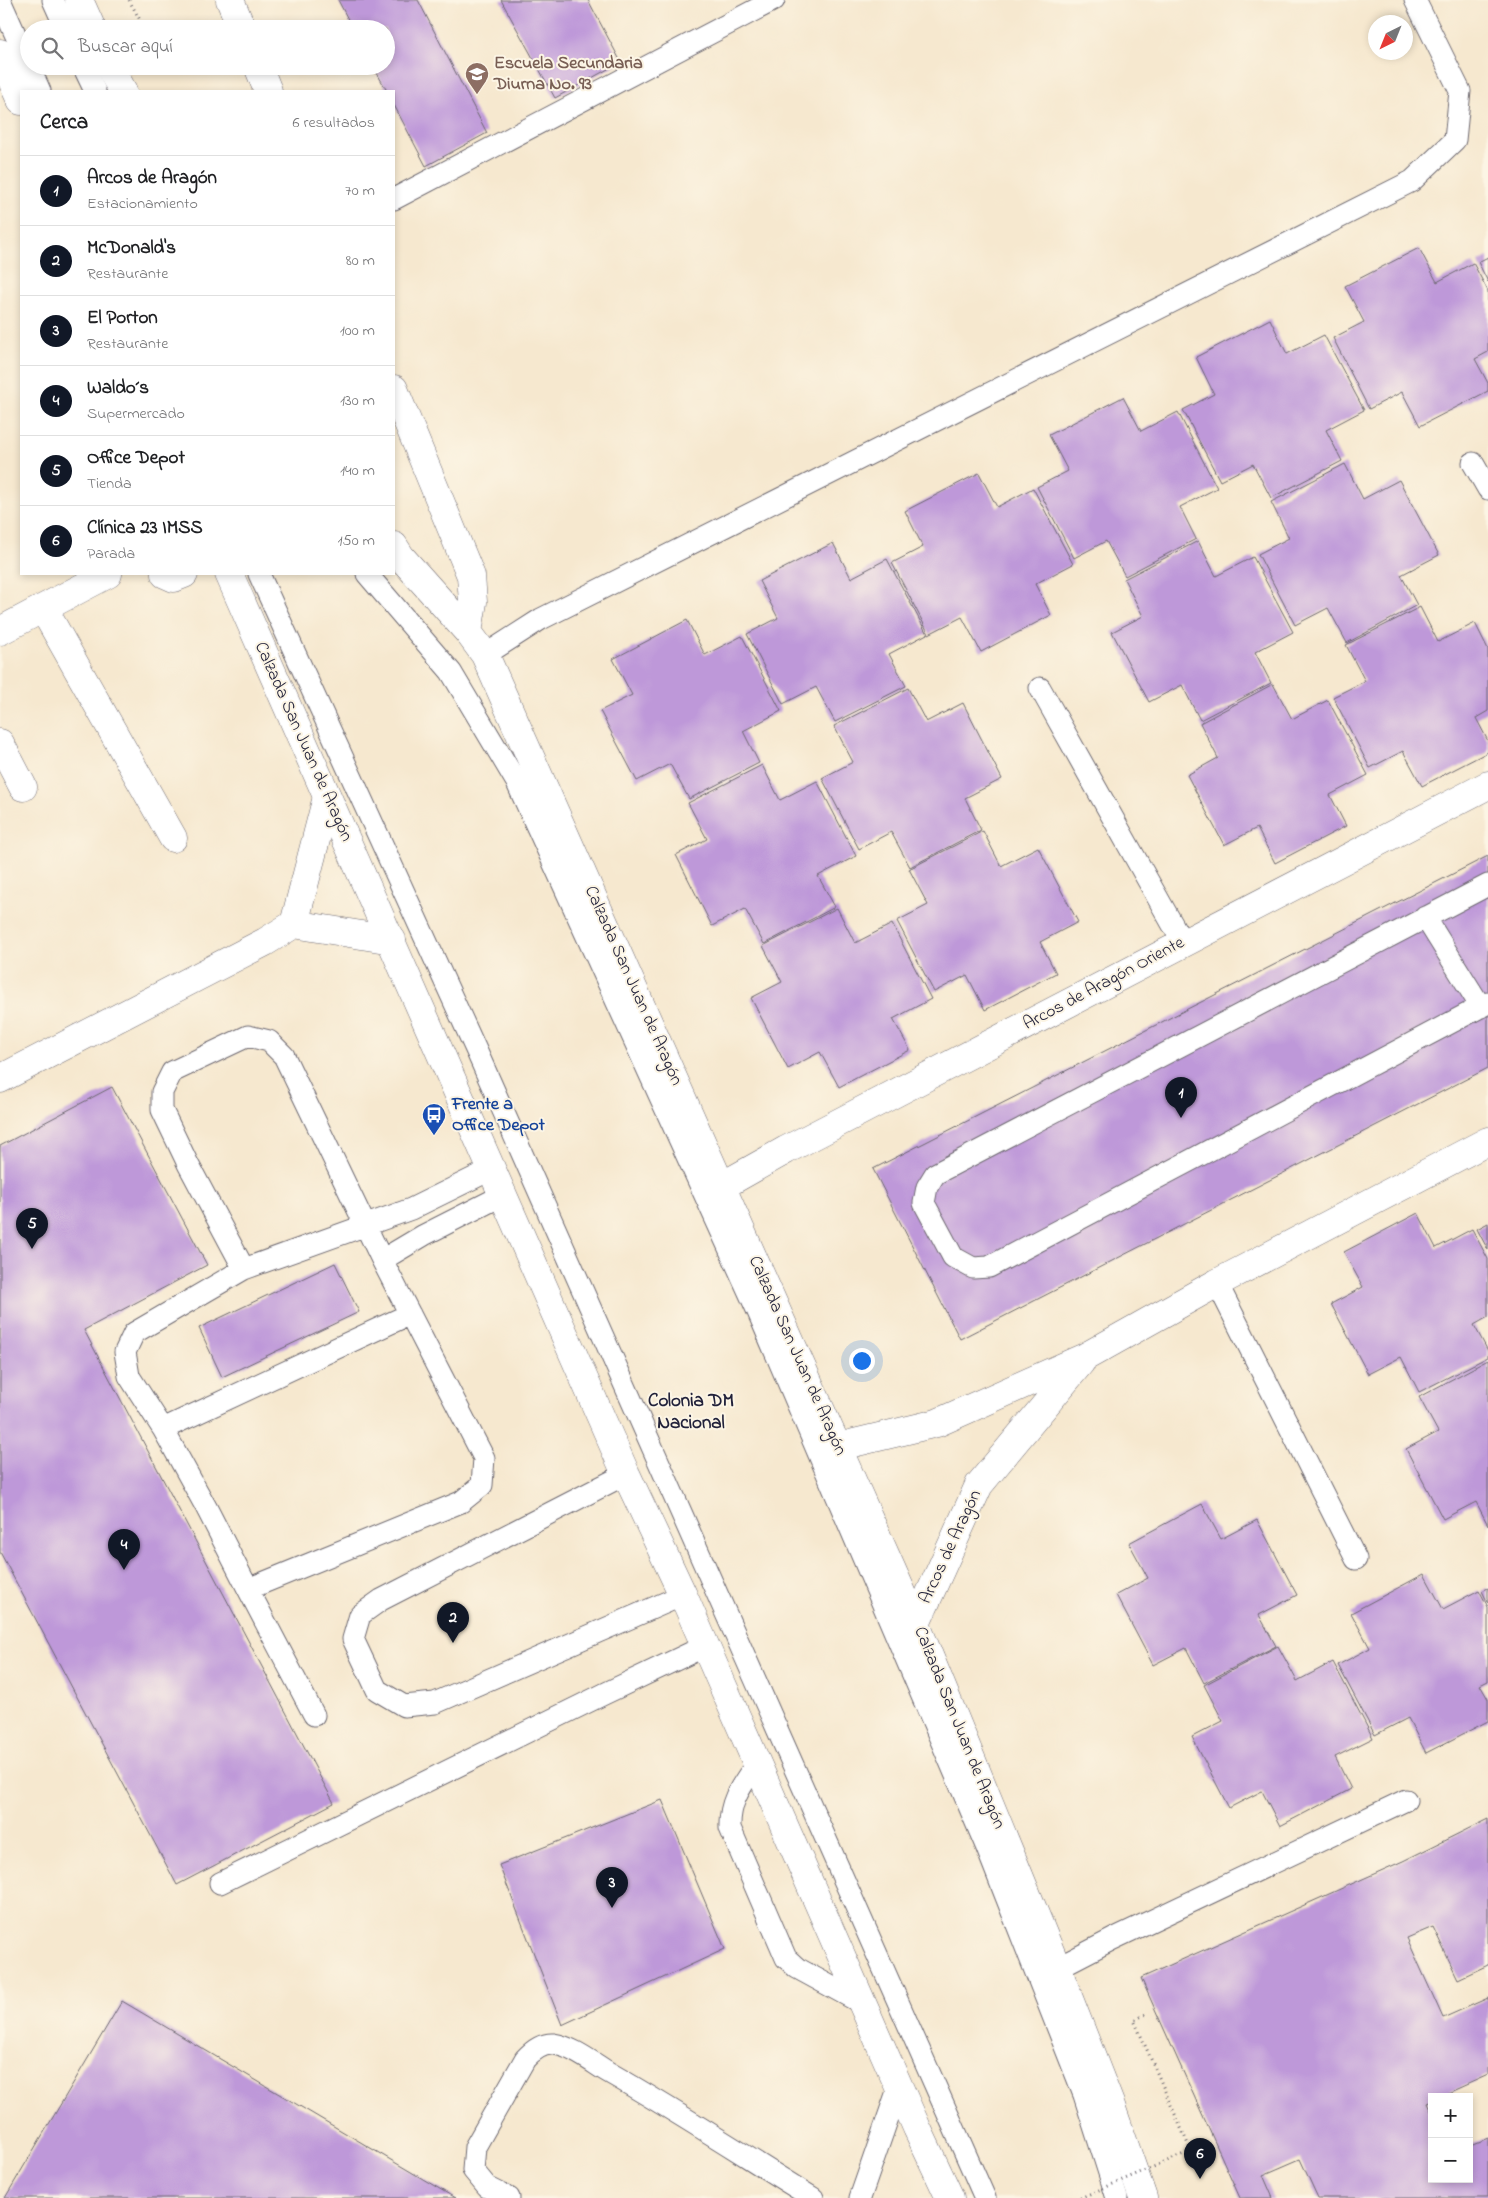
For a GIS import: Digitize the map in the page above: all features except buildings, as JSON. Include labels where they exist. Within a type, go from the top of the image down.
[{"type":"main road","points":[[79,0],[88,20]]},
{"type":"main road","points":[[230,0],[238,20]]},
{"type":"main road","points":[[0,53],[20,99]]},
{"type":"main road","points":[[114,75],[122,90]]},
{"type":"main road","points":[[262,75],[268,90]]},
{"type":"main road","points":[[395,391],[471,576],[473,602],[468,632]]},
{"type":"main road","name":"Calzada San Juan de Aragón","points":[[395,548],[401,557],[468,632],[485,655],[916,1624],[1057,1968],[1111,2106],[1143,2198]]},
{"type":"main road","points":[[0,630],[105,575]]},
{"type":"main road","points":[[167,575],[174,578],[182,575]]},
{"type":"main road","name":"Calzada San Juan de Aragón","points":[[229,575],[626,1474],[683,1595],[950,2198]]},
{"type":"main road","points":[[43,608],[172,838]]},
{"type":"main road","points":[[0,742],[23,787]]},
{"type":"main road","name":"Arcos de Aragón Oriente","points":[[722,1186],[786,1150],[1488,785]]},
{"type":"main road","points":[[294,924],[327,797]]},
{"type":"main road","points":[[0,1079],[265,942],[294,924],[392,940]]},
{"type":"main road","name":"Arcos de Aragón","points":[[837,1447],[937,1422],[1085,1357],[1217,1283],[1488,1141]]},
{"type":"main road","name":"Arcos de Aragón","points":[[916,1624],[978,1485],[1085,1357]]},
{"type":"lane","points":[[0,0],[20,46]]},
{"type":"lane","points":[[53,0],[62,20]]},
{"type":"lane","points":[[395,198],[774,0]]},
{"type":"lane","points":[[485,655],[541,619],[1412,181],[1455,140],[1460,91],[1415,0]]},
{"type":"lane","points":[[33,75],[40,90]]},
{"type":"lane","points":[[87,75],[95,90]]},
{"type":"lane","points":[[1473,463],[1488,489]]},
{"type":"lane","points":[[259,575],[486,1070],[985,2198]]},
{"type":"lane","points":[[368,575],[451,672],[516,781],[758,1312],[982,1836],[1084,2095],[1118,2198]]},
{"type":"lane","points":[[1040,688],[1183,943]]},
{"type":"lane","points":[[1424,917],[1484,1005],[989,1267],[973,1268],[953,1257],[924,1203],[927,1187],[935,1174],[1424,917],[1488,885]]},
{"type":"lane","points":[[244,1268],[188,1164],[162,1110],[162,1092],[172,1072],[248,1036],[269,1042],[284,1056],[365,1227],[484,1458],[482,1485],[461,1502],[248,1589]]},
{"type":"lane","points":[[314,1715],[206,1507],[130,1376],[125,1352],[134,1333],[244,1268],[365,1227],[411,1209],[492,1169]]},
{"type":"lane","points":[[382,1260],[424,1235],[503,1195]]},
{"type":"lane","points":[[1217,1283],[1356,1559]]},
{"type":"lane","points":[[162,1429],[410,1314]]},
{"type":"lane","points":[[626,1474],[381,1600],[360,1615],[353,1639],[377,1690],[404,1706],[435,1703],[683,1595]]},
{"type":"lane","points":[[220,1883],[705,1646]]},
{"type":"lane","points":[[757,1763],[735,1796],[729,1813],[730,1828],[786,1958],[797,1968],[863,2004]]},
{"type":"lane","points":[[1057,1968],[1113,1939],[1406,1800]]},
{"type":"lane","points":[[509,2198],[487,2187],[473,2170],[475,2147],[525,2059],[532,2051],[542,2046],[554,2044],[565,2048],[630,2084],[814,2198]]},
{"type":"lane","points":[[860,2198],[899,2086]]},
{"type":"path","points":[[129,0],[140,20]]},
{"type":"path","points":[[1080,2198],[1191,2151],[1134,2020],[1146,2014]]},
{"type":"place","name":"Escuela Secundaria Diurna No. 93","points":[[477,95]]},
{"type":"place","name":"Arcos de Aragón","points":[[1181,1118]]},
{"type":"place","name":"Frente a Office Depot","points":[[434,1136]]},
{"type":"place","name":"Office Depot","points":[[32,1249]]},
{"type":"place","name":"Waldo´s","points":[[124,1570]]},
{"type":"place","name":"McDonald's","points":[[453,1643]]},
{"type":"place","name":"El Porton","points":[[612,1908]]},
{"type":"place","name":"Clínica 23 IMSS","points":[[1200,2179]]},
{"type":"district","name":"Colonia DM Nacional","points":[[691,1412]]}]
